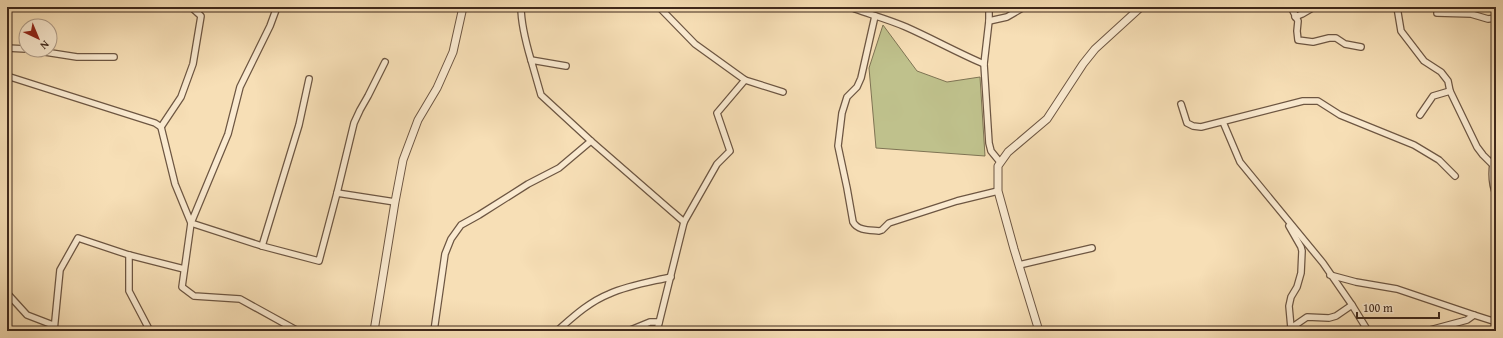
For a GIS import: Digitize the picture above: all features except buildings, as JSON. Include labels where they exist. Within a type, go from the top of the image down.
[{"type":"street","points":[[191,7],[192,10],[201,16],[193,64],[182,96],[161,127],[175,184],[191,223],[262,246],[319,261],[354,123],[385,62]]},
{"type":"street","points":[[277,7],[270,26],[240,87],[228,134],[191,223],[182,287],[194,296],[240,299],[298,331]]},
{"type":"street","points":[[374,331],[394,202],[403,160],[418,120],[437,88],[453,52],[463,7]]},
{"type":"street","points":[[521,7],[525,40],[541,95],[684,222]]},
{"type":"street","points":[[659,7],[695,44],[745,80],[783,92]]},
{"type":"street","points":[[989,7],[989,21],[984,64],[989,143],[991,151],[1000,162]]},
{"type":"street","points":[[989,21],[1007,17],[1024,7]]},
{"type":"street","points":[[1039,331],[998,191],[998,166],[1008,152],[1047,120],[1083,64],[1095,49],[1141,7]]},
{"type":"street","points":[[1291,7],[1298,21],[1298,40],[1313,42],[1336,38],[1345,44],[1361,47]]},
{"type":"street","points":[[1295,17],[1314,7]]},
{"type":"street","points":[[1397,7],[1402,31],[1424,61],[1441,72],[1448,81],[1450,91],[1477,147],[1492,164]]},
{"type":"street","points":[[854,9],[887,19],[984,64]]},
{"type":"street","points":[[1437,13],[1471,14],[1488,19],[1496,18]]},
{"type":"street","points":[[874,16],[861,78],[857,87],[847,97],[842,113],[838,146],[854,225],[857,228],[880,231],[889,224],[957,201],[998,191]]},
{"type":"street","points":[[7,48],[18,49]]},
{"type":"street","points":[[58,53],[77,56],[114,57]]},
{"type":"street","points":[[531,60],[566,66]]},
{"type":"street","points":[[7,76],[141,119],[161,127]]},
{"type":"street","points":[[262,246],[299,125],[309,79]]},
{"type":"street","points":[[657,331],[684,222],[718,164],[730,151],[717,113],[745,80]]},
{"type":"street","points":[[1420,115],[1433,96],[1450,91]]},
{"type":"street","points":[[1182,104],[1187,123],[1193,126],[1202,127],[1310,100],[1318,101],[1340,115],[1414,145],[1440,160],[1456,176]]},
{"type":"street","points":[[1223,122],[1240,162],[1323,263],[1368,331]]},
{"type":"street","points":[[434,331],[445,254],[451,238],[461,225],[528,184],[559,168],[591,141]]},
{"type":"street","points":[[1496,154],[1492,164],[1494,190],[1496,194]]},
{"type":"street","points":[[337,193],[394,202]]},
{"type":"street","points":[[1279,210],[1302,251],[1301,273],[1289,306],[1293,330]]},
{"type":"street","points":[[7,293],[27,315],[54,328],[60,270],[78,238],[129,255],[184,269]]},
{"type":"street","points":[[1019,265],[1092,248]]},
{"type":"street","points":[[129,255],[130,291],[150,331]]},
{"type":"street","points":[[1330,274],[1356,282],[1397,289],[1496,322]]},
{"type":"street","points":[[556,331],[584,308],[608,294],[630,286],[671,277]]},
{"type":"street","points":[[1293,330],[1307,317],[1329,318],[1336,316],[1352,305]]},
{"type":"street","points":[[1426,331],[1467,320],[1474,315]]},
{"type":"street","points":[[628,331],[650,322],[659,322]]},
{"type":"green space","points":[[883,25],[917,71],[947,82],[980,77],[985,156],[876,148],[869,68]]}]
